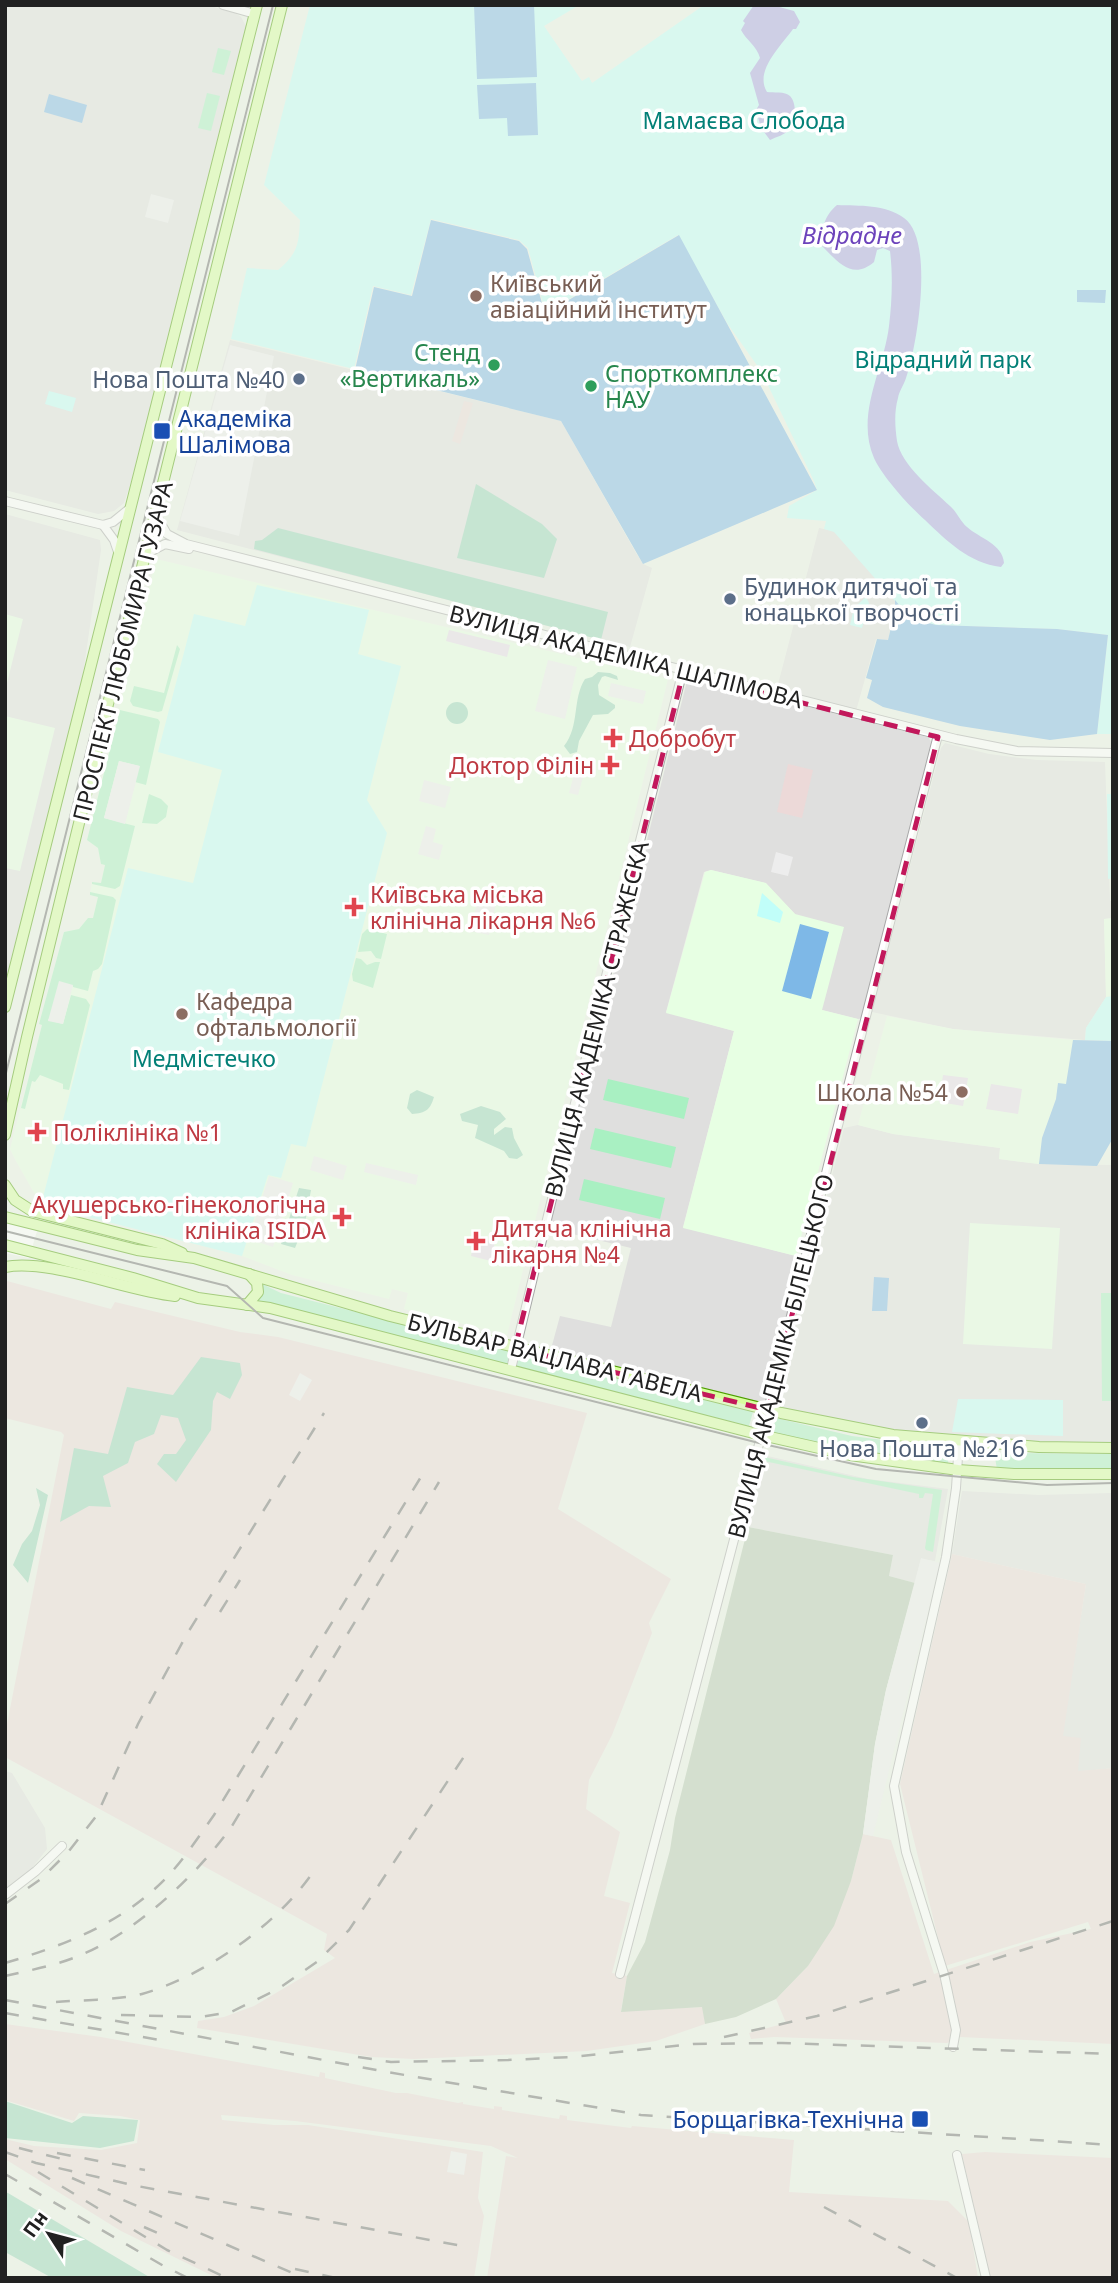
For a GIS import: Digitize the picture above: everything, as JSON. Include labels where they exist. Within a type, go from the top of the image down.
[{"type":"main road","name":"ПРОСПЕКТ ЛЮБОМИРА ГУЗАРА","points":[[5,1135],[282,5]]},
{"type":"main road","name":"ПРОСПЕКТ ЛЮБОМИРА ГУЗАРА","points":[[5,1007],[256,9]]},
{"type":"main road","points":[[5,1185],[15,1200],[32,1211],[162,1244],[194,1258]]},
{"type":"main road","name":"БУЛЬВАР ВАЦЛАВА ГАВЕЛА","points":[[5,1217],[137,1250],[194,1258],[390,1316],[768,1410],[893,1435],[1039,1447],[1113,1448]]},
{"type":"main road","name":"БУЛЬВАР ВАЦЛАВА ГАВЕЛА","points":[[5,1245],[198,1298],[270,1308],[761,1435],[850,1455],[958,1470],[1014,1474],[1113,1474]]},
{"type":"main road","points":[[5,1267],[32,1266],[151,1294],[198,1298]]},
{"type":"main road","points":[[247,1305],[255,1298],[258,1289],[256,1281],[248,1273]]},
{"type":"street","points":[[223,5],[256,9]]},
{"type":"street","points":[[5,501],[103,526],[113,522],[129,509]]},
{"type":"street","name":"ВУЛИЦЯ АКАДЕМІКА ШАЛІМОВА","points":[[156,515],[167,534],[186,544],[683,671],[853,718],[1014,754],[1059,758],[1113,755]]},
{"type":"street","points":[[103,526],[114,540],[118,552]]},
{"type":"street","name":"ВУЛИЦЯ АКАДЕМІКА ШАЛІМОВА","points":[[146,554],[165,544],[683,671]]},
{"type":"street","name":"ВУЛИЦЯ АКАДЕМІКА СТРАЖЕСКА","points":[[510,1369],[683,671]]},
{"type":"street","name":"ВУЛИЦЯ АКАДЕМІКА БІЛЕЦЬКОГО","points":[[621,1974],[768,1410],[938,736]]},
{"type":"street","points":[[953,2047],[956,2030],[944,1974],[906,1852],[894,1786],[946,1557],[958,1470],[959,1441]]},
{"type":"street","points":[[5,1895],[37,1871],[62,1846]]},
{"type":"street","points":[[957,2155],[986,2278]]},
{"type":"highlighted area","points":[[683,673],[938,737],[768,1410],[515,1348]]},
{"type":"shaded area","points":[[5,5],[207,5],[235,13],[246,26],[178,320],[148,430],[124,503],[114,511],[98,514],[5,490]]},
{"type":"shaded area","points":[[474,5],[534,5],[537,77],[477,79]]},
{"type":"shaded area","points":[[536,83],[538,135],[508,136],[507,118],[479,119],[477,85]]},
{"type":"shaded area","points":[[49,94],[87,105],[82,123],[44,112]]},
{"type":"shaded area","points":[[151,194],[174,200],[168,223],[145,217]]},
{"type":"shaded area","name":"Спорткомплекс НАУ","points":[[431,220],[519,241],[527,249],[543,307],[550,311],[679,235],[817,490],[643,564],[561,421],[355,370],[374,287],[412,296]]},
{"type":"shaded area","points":[[1077,290],[1106,290],[1105,303],[1077,302]]},
{"type":"shaded area","points":[[230,340],[561,421],[636,553],[643,564],[652,568],[630,647],[177,530]]},
{"type":"shaded area","points":[[230,345],[274,356],[239,536],[180,521]]},
{"type":"shaded area","points":[[464,401],[473,403],[460,444],[452,441]]},
{"type":"shaded area","points":[[476,484],[542,524],[557,539],[544,578],[457,558]]},
{"type":"shaded area","points":[[5,514],[100,540],[101,550],[76,722],[5,1002]]},
{"type":"shaded area","points":[[278,528],[608,612],[601,640],[254,549],[255,541],[262,540]]},
{"type":"shaded area","points":[[819,528],[834,531],[895,600],[888,640],[876,639],[856,711],[776,692]]},
{"type":"shaded area","name":"Київська міська клінічна лікарня №6","points":[[156,559],[668,679],[507,1335],[404,1309],[408,1293],[392,1289],[389,1299],[292,1275],[242,1256],[41,1205],[10,1149],[64,932],[79,929],[88,918],[93,918],[98,897],[90,895],[92,882],[101,883],[105,865],[101,864],[98,848],[87,840]]},
{"type":"shaded area","points":[[895,600],[910,618],[936,625],[1057,629],[1108,635],[1097,734],[1050,740],[960,726],[883,707],[867,698],[872,680],[866,678],[877,639],[888,640]]},
{"type":"shaded area","points":[[5,614],[23,619],[5,691]]},
{"type":"shaded area","points":[[449,630],[510,645],[507,657],[446,641]]},
{"type":"shaded area","points":[[548,660],[577,667],[565,719],[535,711]]},
{"type":"shaded area","points":[[598,672],[617,676],[618,680],[602,677],[598,685],[599,695],[615,705],[615,708],[608,714],[593,715],[579,741],[577,752],[570,754],[564,746],[572,730],[578,695],[585,679]]},
{"type":"shaded area","points":[[690,677],[928,737],[932,743],[863,1018],[822,1010],[795,914],[765,883],[711,870],[704,872],[666,1012],[734,1031],[683,1227],[801,1259],[766,1403],[763,1406],[553,1354],[551,1349],[560,1316],[611,1327],[631,1248],[556,1230],[550,1225]]},
{"type":"shaded area","points":[[611,683],[646,691],[643,704],[608,696]]},
{"type":"shaded area","points":[[457,702],[467,709],[468,713],[461,723],[457,724],[447,717],[446,713],[453,703]]},
{"type":"shaded area","points":[[5,716],[55,728],[20,871],[5,868]]},
{"type":"shaded area","points":[[945,743],[989,754],[1037,760],[1105,762],[1110,901],[1113,901],[1113,918],[1104,919],[1106,997],[1086,1028],[1085,1040],[953,1029],[872,1012],[941,748]]},
{"type":"shaded area","points":[[578,760],[587,763],[578,795],[569,793]]},
{"type":"shaded area","points":[[119,761],[140,766],[125,824],[104,818]]},
{"type":"shaded area","points":[[788,764],[813,770],[802,818],[777,812]]},
{"type":"shaded area","points":[[424,780],[451,787],[445,808],[419,801]]},
{"type":"shaded area","points":[[426,826],[436,829],[433,842],[443,845],[439,860],[418,854]]},
{"type":"shaded area","points":[[776,852],[793,857],[788,876],[771,872]]},
{"type":"shaded area","points":[[711,870],[766,883],[795,914],[844,927],[822,1010],[858,1019],[796,1256],[683,1228],[734,1031],[666,1013],[705,872]]},
{"type":"shaded area","points":[[478,899],[496,904],[489,935],[470,931]]},
{"type":"shaded area","points":[[1113,918],[1113,996],[1106,997],[1104,919]]},
{"type":"shaded area","points":[[800,924],[829,932],[811,999],[782,991]]},
{"type":"shaded area","points":[[59,981],[73,985],[63,1024],[48,1021]]},
{"type":"shaded area","name":"Школа №54","points":[[887,1016],[953,1029],[1073,1040],[1066,1084],[1058,1084],[1056,1099],[1042,1138],[1039,1164],[999,1159],[1000,1148],[893,1134],[858,1125]]},
{"type":"shaded area","points":[[1073,1040],[1113,1041],[1113,1138],[1097,1166],[1039,1164],[1042,1138],[1056,1099],[1058,1083],[1066,1084]]},
{"type":"shaded area","points":[[943,1075],[968,1078],[963,1106],[939,1102]]},
{"type":"shaded area","points":[[991,1084],[1022,1089],[1018,1114],[986,1109]]},
{"type":"shaded area","points":[[417,1090],[434,1097],[427,1110],[412,1114],[407,1108],[410,1094]]},
{"type":"shaded area","points":[[481,1106],[500,1112],[506,1119],[494,1129],[494,1135],[505,1127],[512,1128],[523,1155],[517,1159],[509,1158],[504,1151],[475,1138],[478,1125],[462,1121],[460,1114]]},
{"type":"shaded area","points":[[858,1125],[893,1134],[1000,1148],[999,1159],[1039,1164],[1113,1165],[1113,1444],[1080,1445],[883,1429],[776,1408],[774,1405],[844,1128]]},
{"type":"shaded area","points":[[314,1156],[347,1166],[343,1180],[310,1170]]},
{"type":"shaded area","points":[[366,1163],[418,1175],[416,1185],[364,1172]]},
{"type":"shaded area","points":[[269,1176],[293,1183],[273,1247],[249,1239]]},
{"type":"shaded area","points":[[299,1188],[311,1190],[305,1223],[295,1248],[281,1244]]},
{"type":"shaded area","points":[[970,1223],[1060,1228],[1052,1349],[963,1344]]},
{"type":"shaded area","points":[[475,1237],[495,1242],[491,1261],[471,1256]]},
{"type":"shaded area","points":[[874,1277],[889,1278],[887,1311],[872,1311]]},
{"type":"shaded area","points":[[7,1281],[111,1309],[115,1302],[240,1332],[278,1337],[587,1413],[558,1509],[671,1579],[649,1623],[652,1633],[612,1735],[589,1780],[586,1809],[620,1832],[604,1896],[630,1903],[612,1973],[627,1976],[621,2011],[703,2007],[705,2024],[656,2041],[587,2051],[414,2059],[371,2057],[197,2028],[198,2021],[224,2017],[254,2006],[335,1958],[324,1950],[327,1934],[5,1757],[5,1734],[64,1435],[5,1418]]},
{"type":"shaded area","points":[[201,1357],[240,1363],[242,1375],[230,1399],[217,1392],[213,1401],[211,1430],[176,1482],[157,1464],[164,1454],[176,1454],[186,1440],[178,1418],[161,1415],[154,1434],[135,1442],[128,1463],[103,1476],[111,1507],[89,1506],[60,1522],[74,1448],[108,1454],[127,1387],[173,1395]]},
{"type":"shaded area","points":[[300,1373],[312,1380],[300,1401],[289,1395]]},
{"type":"shaded area","points":[[763,1455],[868,1479],[948,1489],[935,1561],[921,1559],[915,1583],[889,1576],[893,1555],[748,1527]]},
{"type":"shaded area","points":[[36,1488],[48,1495],[28,1583],[13,1565],[22,1544],[32,1531],[40,1505]]},
{"type":"shaded area","points":[[962,1491],[1039,1495],[1113,1493],[1113,1768],[1077,1772],[1062,1736],[1086,1584],[952,1554]]},
{"type":"shaded area","points":[[748,1527],[893,1555],[889,1576],[915,1583],[886,1690],[875,1744],[863,1834],[851,1881],[834,1926],[808,1966],[776,1999],[736,2017],[705,2024],[702,2007],[621,2012],[627,1976],[645,1942],[670,1850],[675,1818]]},
{"type":"shaded area","points":[[952,1554],[1086,1584],[1063,1736],[1081,1738],[1078,1771],[1113,1768],[1113,2044],[960,2037],[947,2043],[774,2037],[751,2039],[749,2033],[786,2023],[776,1999],[808,1966],[851,1881],[863,1834],[891,1840],[934,1974],[1030,1942],[1091,1929],[1088,1922],[945,1966],[900,1784]]},
{"type":"shaded area","points":[[921,1558],[940,1563],[873,1836],[863,1834],[875,1744],[886,1690]]},
{"type":"shaded area","points":[[5,1771],[12,1773],[45,1828],[47,1849],[24,1878],[5,1891]]},
{"type":"shaded area","points":[[5,2024],[101,2037],[319,2077],[320,2072],[325,2073],[325,2078],[396,2093],[494,2109],[494,2106],[502,2107],[502,2110],[559,2119],[560,2115],[567,2116],[567,2120],[631,2128],[794,2140],[789,2192],[948,2201],[969,2222],[978,2278],[487,2278],[506,2156],[518,2158],[491,2146],[295,2121],[221,2115],[222,2120],[308,2125],[483,2152],[478,2198],[484,2216],[474,2278],[217,2278],[121,2231],[5,2159],[5,2139],[34,2146],[101,2150],[137,2143],[140,2120],[79,2113],[74,2121],[5,2100]]},
{"type":"shaded area","points":[[5,2101],[72,2123],[83,2116],[138,2120],[134,2141],[100,2148],[5,2138]]},
{"type":"shaded area","points":[[451,2151],[467,2154],[464,2175],[447,2172]]},
{"type":"shaded area","points":[[985,2152],[1113,2158],[1113,2278],[990,2278],[962,2154]]},
{"type":"shaded area","points":[[5,2192],[151,2278],[52,2278],[5,2252]]},
{"type":"green space","points":[[310,5],[575,5],[576,7],[544,26],[582,81],[589,77],[592,83],[704,5],[1113,5],[1113,734],[1097,734],[1108,635],[1057,629],[936,625],[910,618],[834,532],[824,529],[826,521],[787,518],[789,506],[817,490],[814,481],[761,371],[727,323],[678,235],[550,310],[544,307],[528,248],[519,240],[431,219],[411,295],[373,286],[354,369],[231,339],[247,268],[278,270],[293,254],[298,243],[300,220],[264,185]]},
{"type":"green space","points":[[218,48],[231,51],[224,75],[212,72]]},
{"type":"green space","points":[[207,93],[220,96],[211,131],[198,128]]},
{"type":"green space","points":[[49,391],[76,398],[72,412],[45,404]]},
{"type":"green space","name":"Медмістечко","points":[[257,585],[369,610],[358,654],[401,666],[367,800],[387,833],[306,1147],[291,1144],[281,1178],[268,1175],[242,1256],[41,1205],[128,868],[193,883],[222,770],[158,752],[194,614],[245,626]]},
{"type":"green space","points":[[866,597],[869,603],[862,628],[850,625],[854,608]]},
{"type":"green space","points":[[177,645],[180,649],[162,711],[133,706],[130,701],[134,686],[164,693]]},
{"type":"green space","points":[[120,710],[158,719],[160,722],[146,785],[135,782],[139,766],[119,761],[104,818],[135,826],[120,886],[115,889],[92,884],[101,883],[105,865],[101,864],[98,848],[87,840]]},
{"type":"green space","points":[[149,794],[161,799],[168,806],[166,817],[157,824],[142,823]]},
{"type":"green space","points":[[1107,794],[1113,794],[1113,878],[1108,879]]},
{"type":"green space","points":[[90,892],[116,900],[102,964],[93,971],[88,991],[73,985],[48,1020],[63,1024],[71,995],[86,999],[90,1005],[69,1090],[63,1089],[63,1084],[40,1075],[35,1082],[32,1081],[25,1109],[21,1108],[42,1025],[39,1024],[64,932],[79,929],[88,918],[93,918],[98,897],[90,895]]},
{"type":"green space","points":[[762,893],[783,912],[780,923],[757,916]]},
{"type":"green space","points":[[367,929],[387,934],[381,959],[376,958],[371,951],[358,952],[362,934]]},
{"type":"green space","points":[[356,958],[367,965],[380,962],[373,988],[353,981]]},
{"type":"green space","points":[[1113,996],[1113,1041],[1085,1040],[1086,1028],[1106,997]]},
{"type":"green space","points":[[608,1079],[689,1098],[684,1119],[603,1100]]},
{"type":"green space","points":[[595,1128],[676,1147],[671,1168],[590,1149]]},
{"type":"green space","points":[[584,1179],[665,1198],[660,1219],[579,1200]]},
{"type":"green space","points":[[260,1283],[281,1293],[753,1412],[749,1426],[256,1303]]},
{"type":"green space","points":[[1101,1293],[1113,1293],[1113,1401],[1102,1401]]},
{"type":"green space","points":[[958,1399],[1063,1400],[1063,1436],[952,1432]]},
{"type":"green space","points":[[776,1418],[852,1436],[945,1448],[949,1452],[948,1463],[943,1465],[851,1450],[772,1434]]},
{"type":"green space","points":[[1003,1453],[1113,1454],[1113,1472],[997,1469],[995,1458]]},
{"type":"green space","points":[[760,1456],[853,1477],[942,1490],[933,1552],[925,1548],[933,1494],[925,1493],[923,1498],[919,1498],[919,1494],[764,1461],[761,1469],[757,1468]]},
{"type":"water","points":[[754,5],[772,5],[794,11],[800,22],[766,67],[764,84],[767,92],[788,94],[795,107],[794,121],[790,129],[770,140],[761,128],[756,110],[759,105],[750,73],[760,58],[741,30],[745,23],[743,21]]},
{"type":"water","name":"Відрадне","points":[[837,205],[889,210],[904,218],[913,230],[919,248],[921,294],[915,343],[897,403],[897,441],[905,459],[919,476],[967,527],[995,546],[1003,556],[1004,563],[1001,567],[979,561],[950,543],[904,499],[874,458],[869,441],[869,408],[889,326],[892,288],[890,251],[883,248],[877,250],[874,262],[859,270],[845,267],[839,262],[821,245],[824,223]]},
{"type":"pier","points":[[5,1212],[40,1221],[29,1258],[5,1253]]},
{"type":"tram line","points":[[5,1077],[273,5]]},
{"type":"tram line","points":[[5,1231],[227,1286],[263,1318],[759,1443],[876,1469],[1047,1485],[1113,1483]]},
{"type":"railway","points":[[5,1904],[41,1879],[69,1851],[97,1815],[138,1724],[187,1634],[324,1413]]},
{"type":"railway","points":[[5,1963],[72,1940],[114,1919],[152,1892],[175,1868],[214,1815],[424,1472]]},
{"type":"railway","points":[[5,1976],[64,1961],[104,1944],[145,1916],[202,1863],[232,1826],[439,1482]]},
{"type":"railway","points":[[220,1612],[240,1580]]},
{"type":"railway","points":[[121,2015],[201,2017],[231,2012],[278,1989],[318,1961],[349,1930],[469,1749]]},
{"type":"railway","points":[[56,2002],[133,1996],[166,1986],[189,1975],[258,1931],[296,1894],[311,1875]]},
{"type":"railway","points":[[724,2037],[817,2016],[1113,1921]]},
{"type":"railway","points":[[5,2000],[387,2072],[641,2115],[1113,2145]]},
{"type":"railway","points":[[5,2013],[160,2040]]},
{"type":"railway","points":[[358,2057],[391,2062],[508,2060],[571,2057],[693,2044],[782,2043],[1113,2054]]},
{"type":"railway","points":[[19,2148],[66,2160]]},
{"type":"railway","points":[[5,2152],[36,2163],[137,2186],[468,2247]]},
{"type":"railway","points":[[57,2153],[145,2170]]},
{"type":"railway","points":[[38,2172],[167,2250],[227,2278]]},
{"type":"railway","points":[[5,2174],[188,2278]]},
{"type":"railway","points":[[72,2178],[304,2278]]},
{"type":"railway","points":[[824,2207],[957,2278]]},
{"type":"railway","points":[[144,2227],[169,2238]]},
{"type":"railway","points":[[295,2269],[336,2278]]},
{"type":"place","name":"Київський авіаційний інститут","points":[[476,296]]},
{"type":"place","name":"Стенд «Вертикаль»","points":[[494,365]]},
{"type":"place","name":"Нова Пошта №40","points":[[299,379]]},
{"type":"place","name":"Спорткомплекс НАУ","points":[[591,386]]},
{"type":"place","name":"Академіка Шалімова","points":[[162,431]]},
{"type":"place","name":"Будинок дитячої та юнацької творчості","points":[[730,599]]},
{"type":"place","name":"Добробут","points":[[613,738]]},
{"type":"place","name":"Доктор Філін","points":[[610,765]]},
{"type":"place","name":"Київська міська клінічна лікарня №6","points":[[354,907]]},
{"type":"place","name":"Кафедра офтальмології","points":[[182,1014]]},
{"type":"place","name":"Школа №54","points":[[962,1092]]},
{"type":"place","name":"Поліклініка №1","points":[[37,1132]]},
{"type":"place","name":"Акушерсько-гінекологічна клініка ISIDA","points":[[342,1217]]},
{"type":"place","name":"Дитяча клінічна лікарня №4","points":[[476,1241]]},
{"type":"place","name":"Нова Пошта №216","points":[[922,1423]]},
{"type":"place","name":"Борщагівка-Технічна","points":[[920,2119]]},
{"type":"park label","name":"Мамаєва Слобода","points":[[744,120]]},
{"type":"park label","name":"Відрадний парк","points":[[943,359]]}]
